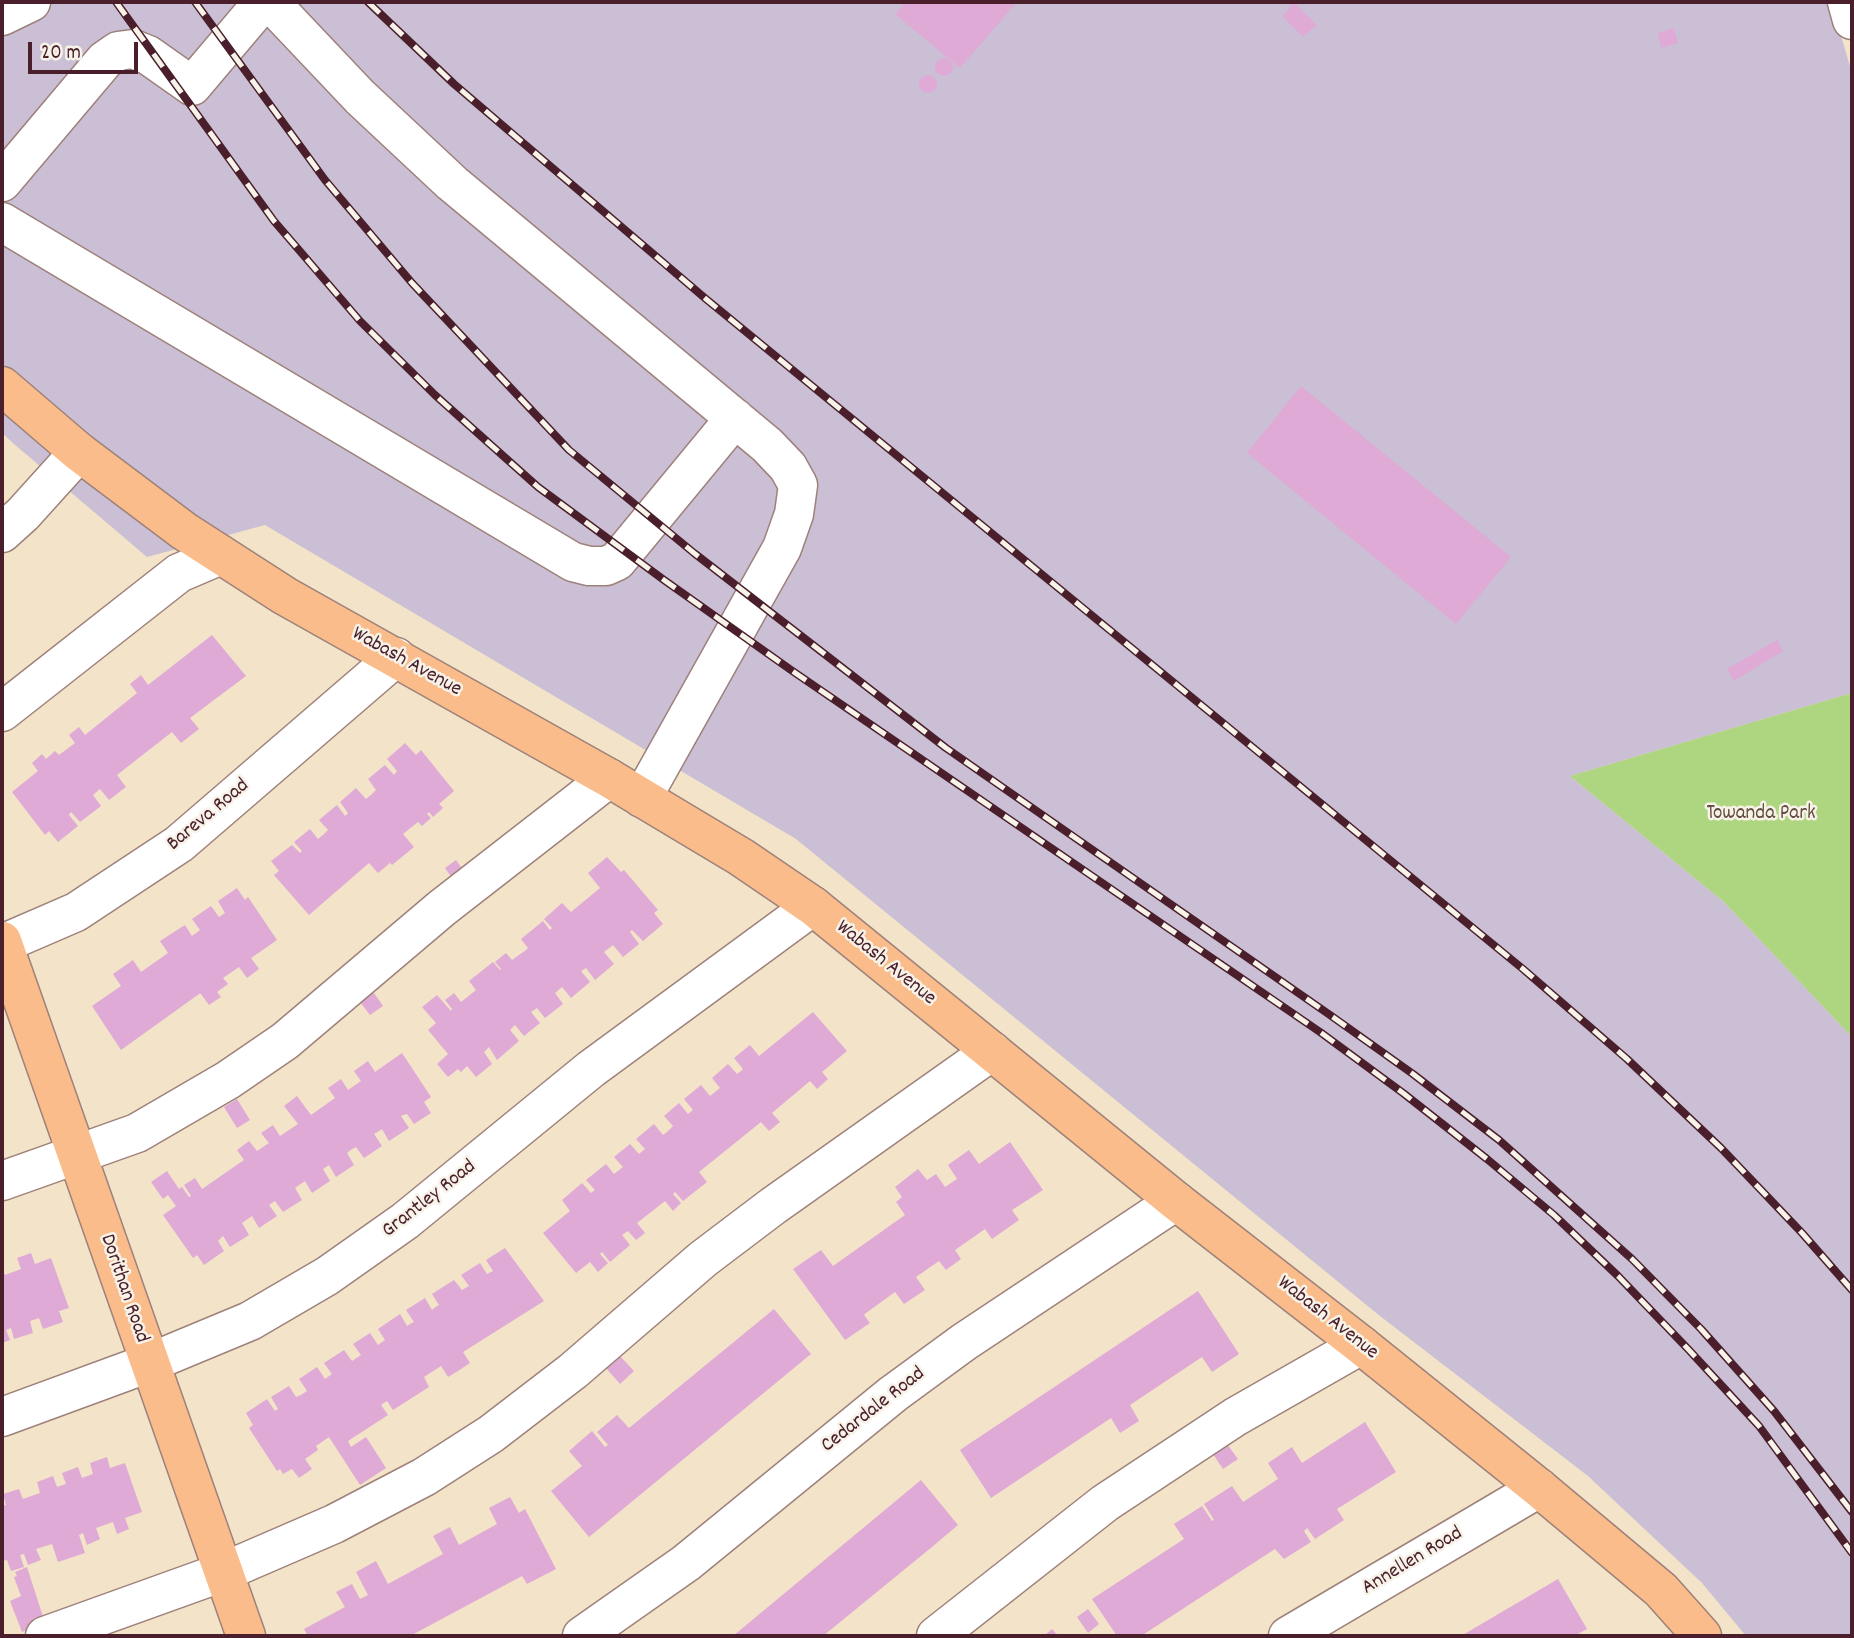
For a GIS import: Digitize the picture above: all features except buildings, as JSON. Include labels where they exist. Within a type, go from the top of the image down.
[{"type":"main road","name":"Wabash Avenue","points":[[2,386],[79,452],[184,531],[221,555],[285,596],[609,778],[741,857],[813,906],[1176,1201],[1539,1488],[1661,1590],[1702,1636]]},
{"type":"main road","name":"Dorithan Road","points":[[2,943],[246,1636]]},
{"type":"street","points":[[2,14],[9,2]]},
{"type":"street","points":[[2,14],[31,2]]},
{"type":"street","points":[[2,182],[105,60],[118,51],[133,49],[148,55],[192,86],[263,2]]},
{"type":"street","points":[[270,2],[360,97],[452,183],[734,418],[788,467],[798,485],[794,514],[782,548],[642,798]]},
{"type":"street","points":[[1847,2],[1852,20]]},
{"type":"street","points":[[2,222],[573,562],[606,566],[617,561],[734,418]]},
{"type":"street","points":[[2,533],[79,452]]},
{"type":"street","points":[[2,712],[179,573],[221,555]]},
{"type":"street","name":"Bareva Road","points":[[2,943],[76,912],[179,844],[396,657]]},
{"type":"street","points":[[2,1181],[137,1133],[218,1087],[285,1041],[442,908],[609,778]]},
{"type":"street","name":"Grantley Road","points":[[2,1417],[149,1363],[250,1321],[338,1268],[405,1221],[591,1069],[813,906]]},
{"type":"street","points":[[45,1636],[223,1572],[334,1524],[424,1477],[491,1434],[573,1371],[703,1259],[773,1206],[992,1051]]},
{"type":"street","name":"Cedardale Road","points":[[582,1636],[686,1563],[893,1394],[964,1342],[1176,1201]]},
{"type":"street","points":[[936,1636],[1105,1503],[1235,1416],[1361,1345]]},
{"type":"street","name":"Annellen Road","points":[[1288,1636],[1539,1488]]},
{"type":"shaded area","points":[[2,2],[1831,2],[1852,73],[1852,693],[1570,776],[1724,902],[1852,1037],[1852,1636],[1746,1636],[1702,1583],[1588,1476],[1380,1316],[796,839],[265,525],[147,557],[14,444],[2,433]]},
{"type":"green space","name":"Towanda Park","points":[[1852,693],[1852,1037],[1724,902],[1570,776]]},
{"type":"railway","points":[[116,2],[274,221],[360,321],[435,395],[538,487],[664,580],[1320,1032],[1487,1159],[1554,1215],[1618,1276],[1688,1349],[1759,1426],[1852,1553]]},
{"type":"railway","points":[[195,2],[325,180],[412,283],[569,450],[694,553],[946,748],[1330,1015],[1499,1140],[1632,1259],[1701,1329],[1774,1411],[1852,1512]]},
{"type":"railway","points":[[368,2],[454,84],[706,299],[1523,969],[1627,1059],[1721,1148],[1852,1290]]}]
